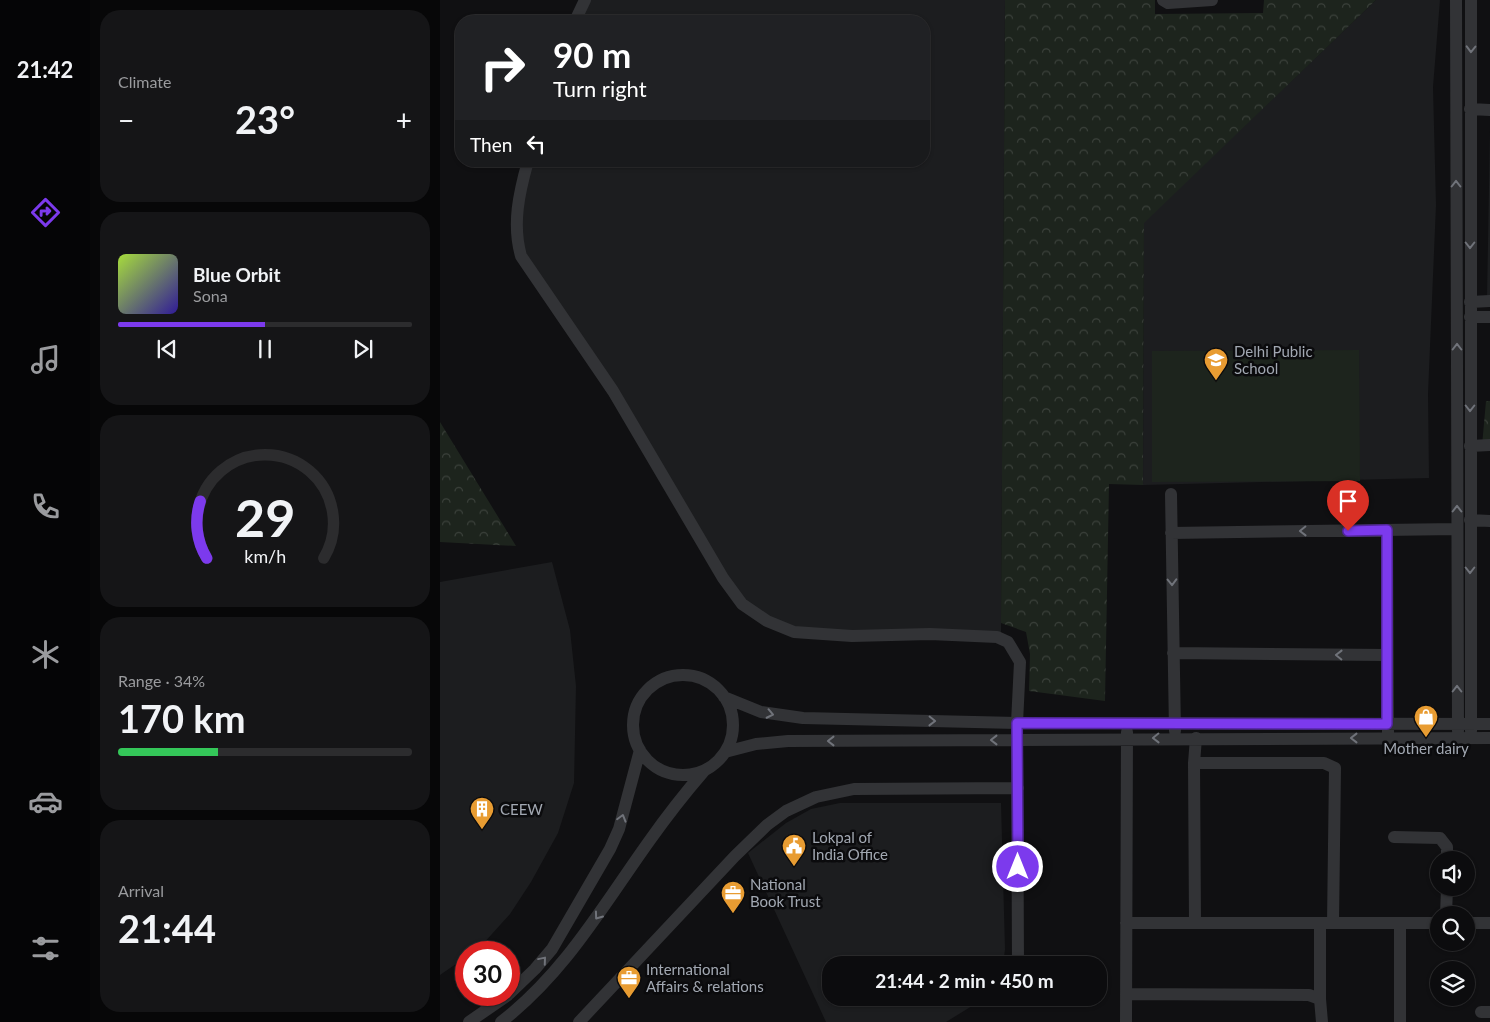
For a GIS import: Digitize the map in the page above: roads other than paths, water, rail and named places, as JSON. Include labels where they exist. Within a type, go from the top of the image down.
[{"type":"street","points":[[578,15],[585,0]]},
{"type":"street","points":[[1163,0],[1168,3],[1212,0]]},
{"type":"street","points":[[1456,0],[1457,529],[1464,724]]},
{"type":"street","points":[[1464,738],[1470,520],[1471,0]]},
{"type":"street","points":[[1470,109],[1490,110]]},
{"type":"street","points":[[527,167],[516,212],[516,237],[521,256],[612,391],[724,578],[742,604],[767,621],[794,632],[852,636],[930,634],[997,637],[1008,642],[1020,662],[1017,723],[1018,956]]},
{"type":"street","points":[[1470,302],[1490,301]]},
{"type":"street","points":[[1470,317],[1490,317]]},
{"type":"street","points":[[1470,446],[1490,446]]},
{"type":"street","points":[[1171,494],[1174,724],[1176,738]]},
{"type":"street","points":[[1470,520],[1490,521]]},
{"type":"street","points":[[1172,533],[1457,529]]},
{"type":"street","points":[[1387,530],[1388,738]]},
{"type":"street","points":[[1173,653],[1387,655]]},
{"type":"street","points":[[676,676],[697,677],[715,687],[724,697],[730,708],[733,728],[725,752],[714,764],[704,770],[688,775],[668,773],[652,764],[640,750],[634,731],[636,708],[648,689],[658,682],[676,676]]},
{"type":"street","points":[[724,697],[761,712],[796,718],[1126,724],[1490,724]]},
{"type":"street","points":[[1126,724],[1126,1022]]},
{"type":"street","points":[[725,752],[756,744],[788,741],[1127,738],[1490,738]]},
{"type":"street","points":[[1195,923],[1194,763],[1196,738]]},
{"type":"street","points":[[520,983],[552,949],[606,856],[619,829],[640,750]]},
{"type":"street","points":[[1194,763],[1324,763],[1335,768],[1333,923]]},
{"type":"street","points":[[501,1022],[552,976],[627,877],[664,820],[704,770]]},
{"type":"street","points":[[580,1022],[735,856],[767,825],[786,811],[816,797],[854,789],[1018,788]]},
{"type":"street","points":[[1394,836],[1440,838],[1447,847],[1447,851]]},
{"type":"street","points":[[1126,923],[1430,923]]},
{"type":"street","points":[[1320,923],[1320,999],[1322,1022]]},
{"type":"street","points":[[1400,923],[1400,1022]]},
{"type":"street","points":[[1475,923],[1490,923]]},
{"type":"street","points":[[1126,994],[1309,995],[1320,999]]},
{"type":"street","points":[[469,1022],[492,1006]]},
{"type":"place","name":"Delhi Public School","points":[[1216,381]]},
{"type":"place","name":"Mother dairy","points":[[1426,738]]},
{"type":"place","name":"CEEW","points":[[482,830]]},
{"type":"place","name":"Lokpal of India Office","points":[[794,867]]},
{"type":"place","name":"National Book Trust","points":[[733,914]]},
{"type":"place","name":"International Affairs & relations","points":[[629,999]]}]
